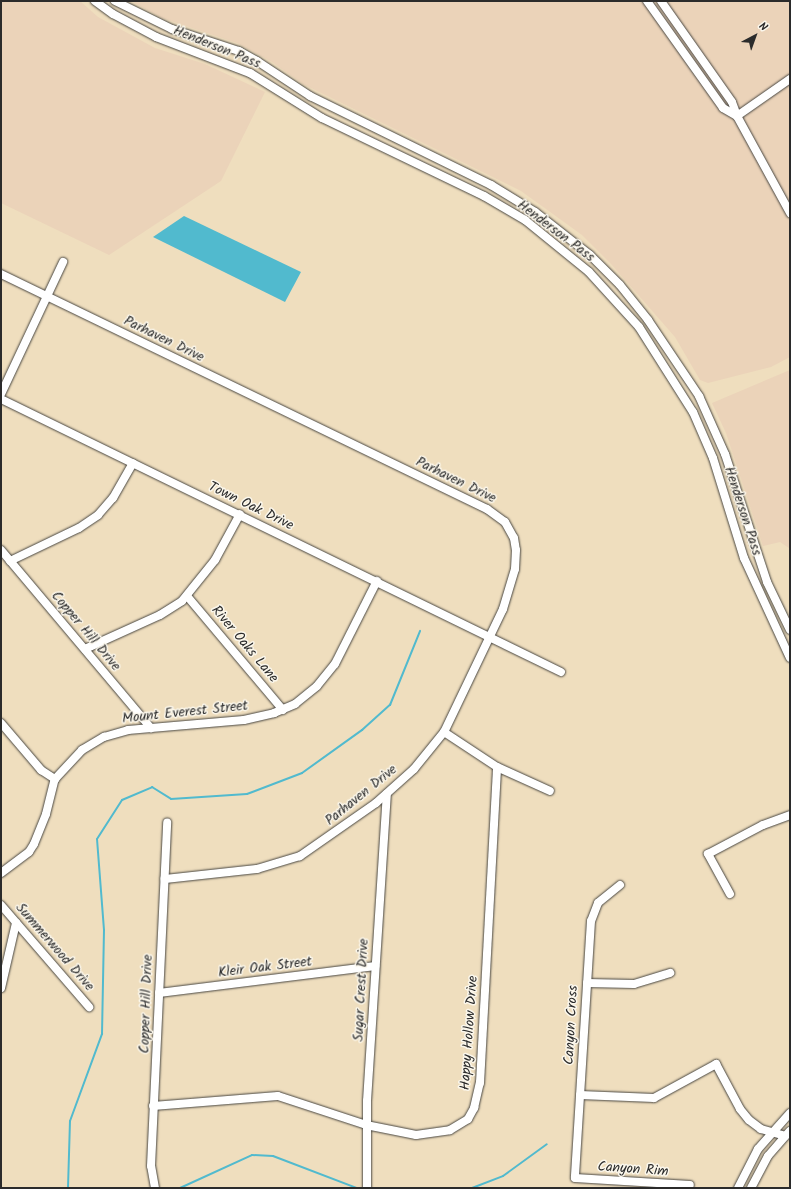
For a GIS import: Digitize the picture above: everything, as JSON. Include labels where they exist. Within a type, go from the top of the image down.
[{"type":"street","name":"Henderson Pass","points":[[95,1],[113,14],[142,30],[250,72],[322,118],[394,152],[508,210],[557,244],[613,296],[668,370],[693,412],[713,458],[744,558],[790,658]]},
{"type":"street","name":"Henderson Pass","points":[[115,1],[147,19],[238,51],[257,61],[310,96],[515,199],[563,232],[620,285],[652,325],[699,396],[725,454],[767,582],[790,630]]},
{"type":"street","points":[[647,1],[723,108],[737,116]]},
{"type":"street","points":[[661,1],[732,102],[737,116],[790,212]]},
{"type":"street","points":[[142,30],[147,19]]},
{"type":"street","points":[[679,46],[688,39]]},
{"type":"street","points":[[737,116],[790,79]]},
{"type":"street","points":[[394,152],[400,140]]},
{"type":"street","points":[[508,210],[515,199]]},
{"type":"street","points":[[1,394],[63,262]]},
{"type":"street","name":"Parhaven Drive","points":[[1,274],[496,515],[510,530],[516,550],[510,588],[491,635],[444,732],[428,754],[387,794],[314,848],[285,862],[257,869],[165,879]]},
{"type":"street","points":[[613,296],[620,285]]},
{"type":"street","name":"Town Oak Drive","points":[[1,399],[491,635],[561,672]]},
{"type":"street","points":[[10,561],[79,528],[98,515],[113,498],[133,463]]},
{"type":"street","points":[[85,649],[160,615],[187,596],[216,560],[240,514]]},
{"type":"street","name":"Copper Hill Drive","points":[[1,550],[151,728]]},
{"type":"street","name":"Mount Everest Street","points":[[1,873],[29,852],[34,844],[46,814],[55,779],[76,755],[96,740],[128,730],[244,720],[284,710],[317,686],[335,664],[377,581]]},
{"type":"street","name":"River Oaks Lane","points":[[187,596],[284,710]]},
{"type":"street","points":[[1,723],[41,770],[55,779]]},
{"type":"street","points":[[444,732],[497,767],[550,791]]},
{"type":"street","name":"Happy Hollow Drive","points":[[153,1106],[278,1096],[366,1125],[416,1135],[450,1130],[461,1124],[474,1108],[480,1083],[497,767]]},
{"type":"street","name":"Sugar Crest Drive","points":[[367,1188],[366,1125],[387,794]]},
{"type":"street","points":[[730,894],[708,854],[762,825],[790,815]]},
{"type":"street","name":"Copper Hill Drive","points":[[155,1188],[151,1166],[167,822]]},
{"type":"street","name":"Canyon Cross","points":[[575,1178],[592,914],[598,903],[620,885]]},
{"type":"street","name":"Summerwood Drive","points":[[1,905],[89,1007]]},
{"type":"street","points":[[1,988],[16,923]]},
{"type":"street","name":"Kleir Oak Street","points":[[159,993],[375,966]]},
{"type":"street","points":[[587,983],[634,984],[670,973]]},
{"type":"street","points":[[580,1095],[654,1098],[716,1064],[744,1114],[755,1125],[771,1133],[787,1134]]},
{"type":"street","points":[[738,1188],[758,1149],[790,1113]]},
{"type":"street","points":[[751,1188],[768,1156],[787,1134]]},
{"type":"street","name":"Canyon Rim","points":[[575,1178],[690,1185]]},
{"type":"shaded area","points":[[1,1],[80,1],[98,17],[155,48],[205,64],[265,92],[221,181],[109,255],[1,203]]},
{"type":"shaded area","points":[[131,1],[790,1],[790,357],[771,367],[708,383],[700,380],[675,337],[611,264],[582,235],[521,191],[303,84],[272,62],[237,43],[162,18]]},
{"type":"shaded area","points":[[790,370],[790,548],[780,542],[763,546],[726,433],[712,403]]},
{"type":"water","points":[[184,216],[301,272],[285,302],[153,237]]},
{"type":"waterway","points":[[68,1188],[70,1121],[102,1034],[104,930],[97,839],[122,800],[152,787],[171,799],[247,794],[302,773],[362,730],[390,705],[420,631]]},
{"type":"waterway","points":[[472,1188],[503,1176],[547,1144]]},
{"type":"waterway","points":[[180,1188],[252,1155],[273,1156],[357,1188]]}]
